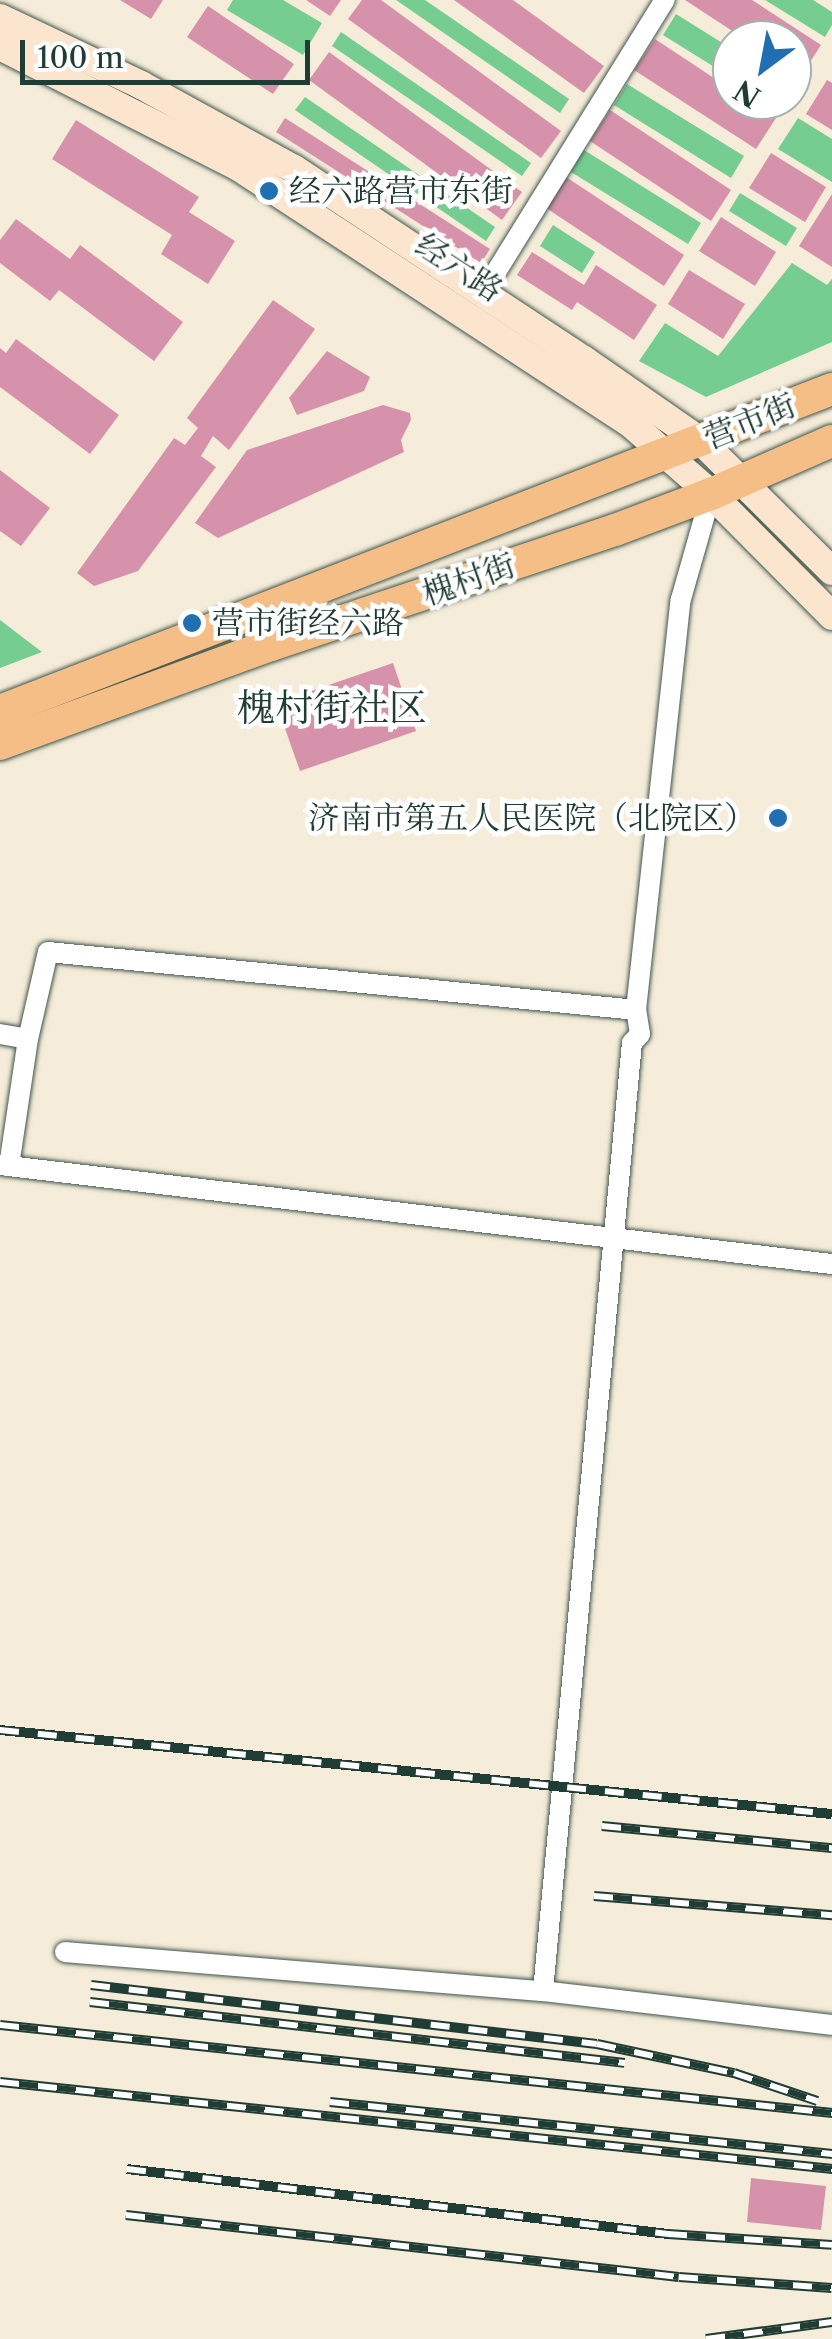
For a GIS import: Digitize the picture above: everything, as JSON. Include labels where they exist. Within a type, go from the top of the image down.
[{"type":"main road","name":"经六路","points":[[0,18],[141,85],[264,151],[483,293],[702,442],[832,571]]},
{"type":"main road","name":"经六路","points":[[0,46],[237,166],[614,413],[669,454],[832,616]]},
{"type":"main road","name":"营市街","points":[[669,454],[832,389]]},
{"type":"main road","name":"营市街","points":[[711,494],[832,441]]},
{"type":"main road","name":"槐村街","points":[[0,710],[669,454]]},
{"type":"main road","name":"槐村街","points":[[0,744],[271,645],[711,494]]},
{"type":"street","points":[[483,293],[665,0]]},
{"type":"street","points":[[543,1992],[632,1043],[640,1034],[636,1010],[680,599],[711,494]]},
{"type":"street","points":[[636,1010],[48,952],[5,1166],[832,1264]]},
{"type":"street","points":[[0,1034],[28,1039]]},
{"type":"street","points":[[66,1952],[543,1992],[832,2025]]},
{"type":"green space","points":[[233,0],[283,0],[322,23],[303,55],[227,10]]},
{"type":"green space","points":[[396,0],[425,0],[569,99],[560,113]]},
{"type":"green space","points":[[765,0],[813,0],[832,12],[832,25],[825,37],[812,29],[812,20],[797,20]]},
{"type":"green space","points":[[676,14],[712,36],[712,66],[663,35]]},
{"type":"green space","points":[[341,32],[531,163],[522,176],[332,46]]},
{"type":"green space","points":[[627,84],[744,156],[731,178],[614,105]]},
{"type":"green space","points":[[305,97],[495,227],[486,241],[295,110]]},
{"type":"green space","points":[[797,120],[801,120],[832,139],[832,182],[778,149]]},
{"type":"green space","points":[[584,150],[701,223],[688,244],[571,172]]},
{"type":"green space","points":[[740,193],[797,228],[786,246],[729,211]]},
{"type":"green space","points":[[553,225],[595,252],[582,273],[540,246]]},
{"type":"green space","points":[[792,263],[827,285],[832,279],[832,342],[706,397],[639,361],[665,323],[718,356]]},
{"type":"green space","points":[[0,620],[42,652],[0,668]]},
{"type":"building","points":[[120,0],[163,0],[151,19]]},
{"type":"building","points":[[306,0],[341,0],[330,16]]},
{"type":"building","points":[[362,0],[381,0],[561,131],[541,158],[348,19]]},
{"type":"building","points":[[454,0],[513,0],[604,66],[584,93]]},
{"type":"building","points":[[685,0],[752,0],[783,20],[716,20]]},
{"type":"building","points":[[208,6],[294,64],[273,94],[187,37]]},
{"type":"building","points":[[655,39],[712,77],[712,120],[775,120],[756,149],[634,70]]},
{"type":"building","points":[[812,39],[821,45],[812,59]]},
{"type":"building","points":[[329,52],[522,192],[502,220],[309,80]]},
{"type":"building","points":[[827,80],[832,83],[832,130],[812,118],[812,104]]},
{"type":"building","points":[[610,110],[731,190],[711,221],[590,141]]},
{"type":"building","points":[[285,118],[490,249],[481,263],[276,132]]},
{"type":"building","points":[[76,120],[199,197],[189,212],[235,241],[208,284],[161,254],[172,235],[52,159]]},
{"type":"building","points":[[771,153],[826,187],[805,222],[749,188]]},
{"type":"building","points":[[563,175],[684,255],[664,286],[543,206]]},
{"type":"building","points":[[832,194],[832,267],[799,246]]},
{"type":"building","points":[[721,217],[776,252],[755,286],[699,251]]},
{"type":"building","points":[[16,219],[70,259],[80,245],[183,322],[154,361],[59,290],[50,301],[0,263],[0,240]]},
{"type":"building","points":[[532,252],[584,285],[596,265],[657,305],[634,340],[577,302],[572,310],[517,275]]},
{"type":"building","points":[[689,270],[745,304],[723,339],[668,304]]},
{"type":"building","points":[[273,300],[315,329],[229,450],[213,436],[201,456],[216,467],[138,571],[94,586],[77,573],[174,438],[185,445],[198,428],[187,418]]},
{"type":"building","points":[[16,339],[119,415],[90,454],[0,387],[0,348],[6,353]]},
{"type":"building","points":[[327,351],[370,377],[364,391],[297,415],[289,398]]},
{"type":"building","points":[[383,405],[410,413],[411,420],[401,440],[404,452],[218,538],[195,523],[247,450]]},
{"type":"building","points":[[0,470],[50,508],[21,546],[0,531]]},
{"type":"building","points":[[393,663],[416,731],[300,771],[276,703]]},
{"type":"building","points":[[751,2178],[826,2186],[821,2230],[747,2222]]},
{"type":"railway","points":[[0,1730],[832,1814]]},
{"type":"railway","points":[[602,1826],[832,1848]]},
{"type":"railway","points":[[594,1896],[832,1915]]},
{"type":"railway","points":[[91,1985],[597,2044],[734,2073],[817,2101]]},
{"type":"railway","points":[[90,2002],[625,2063]]},
{"type":"railway","points":[[0,2025],[832,2113]]},
{"type":"railway","points":[[0,2082],[832,2169]]},
{"type":"railway","points":[[330,2102],[832,2154]]},
{"type":"railway","points":[[127,2169],[668,2234],[832,2245]]},
{"type":"railway","points":[[126,2215],[679,2277],[832,2288]]},
{"type":"railway","points":[[706,2339],[832,2322]]},
{"type":"place","name":"经六路营市东街","points":[[269,191]]},
{"type":"place","name":"营市街经六路","points":[[192,623]]},
{"type":"place","name":"济南市第五人民医院（北院区）","points":[[778,818]]},
{"type":"district","name":"槐村街社区","points":[[332,708]]}]
